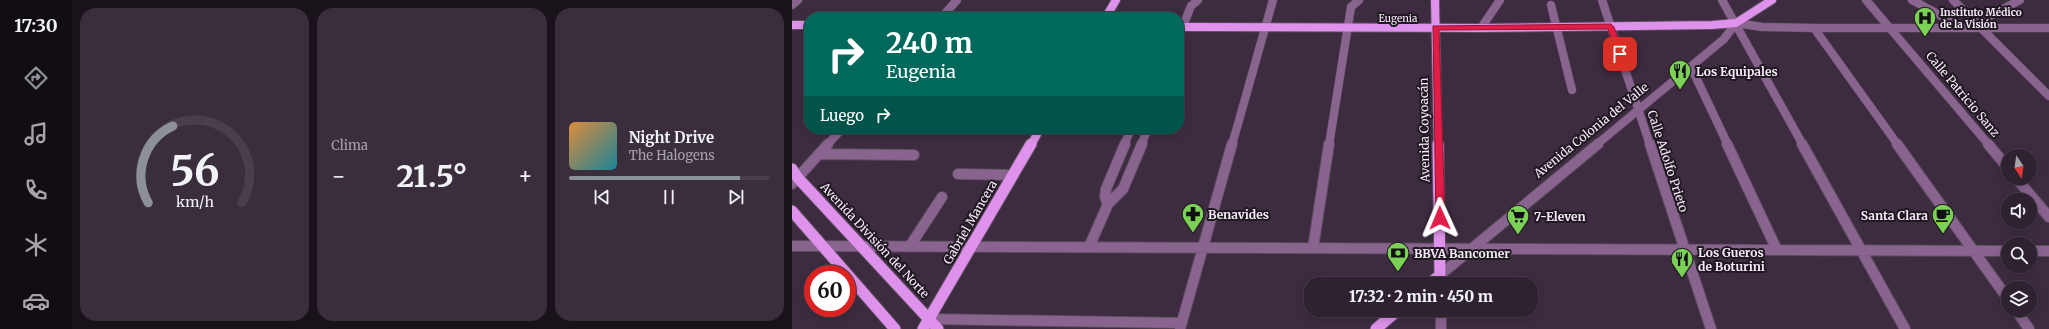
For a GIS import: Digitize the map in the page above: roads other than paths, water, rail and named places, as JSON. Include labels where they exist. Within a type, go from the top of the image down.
[{"type":"main road","points":[[1109,12],[1116,0]]},
{"type":"main road","name":"Avenida Coyoacán","points":[[1435,0],[1440,277]]},
{"type":"main road","name":"Avenida Colonia del Valle","points":[[1736,24],[1772,0]]},
{"type":"main road","name":"Eugenia","points":[[1184,27],[1481,28],[1736,24]]},
{"type":"main road","points":[[792,25],[804,25]]},
{"type":"main road","name":"Gabriel Mancera","points":[[926,324],[973,247],[1037,134]]},
{"type":"main road","name":"Avenida División del Norte","points":[[794,177],[862,246],[926,324],[938,329]]},
{"type":"main road","points":[[792,211],[895,329]]},
{"type":"main road","points":[[1376,329],[1390,317]]},
{"type":"street","points":[[792,5],[798,0]]},
{"type":"street","points":[[946,12],[957,0]]},
{"type":"street","points":[[1184,20],[1191,3],[1198,0]]},
{"type":"street","points":[[926,324],[1181,326],[1273,0]]},
{"type":"street","points":[[1346,0],[1351,7]]},
{"type":"street","points":[[1313,248],[1351,7],[1359,0]]},
{"type":"street","points":[[1481,28],[1500,0]]},
{"type":"street","name":"Calle Adolfo Prieto","points":[[1602,0],[1711,329]]},
{"type":"street","points":[[1722,0],[1860,251],[1905,329]]},
{"type":"street","name":"Calle Patricio Sanz","points":[[1866,0],[2001,160]]},
{"type":"street","points":[[1912,0],[1963,28]]},
{"type":"street","points":[[1953,0],[2049,96]]},
{"type":"street","points":[[1980,28],[1986,18],[2015,1]]},
{"type":"street","points":[[1550,5],[1572,90]]},
{"type":"street","points":[[1736,24],[1762,27],[1814,28],[2049,28]]},
{"type":"street","name":"Avenida Colonia del Valle","points":[[1442,277],[1471,249],[1724,39],[1736,24]]},
{"type":"street","points":[[1814,28],[2001,289]]},
{"type":"street","points":[[1691,67],[1778,250]]},
{"type":"street","points":[[794,177],[819,154],[837,134]]},
{"type":"street","points":[[1108,204],[1105,197],[1106,189],[1129,134]]},
{"type":"street","points":[[1089,248],[1108,204],[1117,197],[1123,189],[1146,134]]},
{"type":"street","points":[[819,154],[914,155]]},
{"type":"street","points":[[958,174],[1014,175]]},
{"type":"street","points":[[2022,185],[2049,217]]},
{"type":"street","points":[[910,246],[942,198]]},
{"type":"street","points":[[792,246],[2001,251]]},
{"type":"street","points":[[2037,251],[2049,251]]},
{"type":"street","points":[[1441,317],[1441,329]]},
{"type":"street","points":[[2021,317],[2029,329]]},
{"type":"place","name":"Instituto Médico de la Visión","points":[[1925,38]]},
{"type":"place","name":"Los Equipales","points":[[1680,90]]},
{"type":"place","name":"Benavides","points":[[1193,234]]},
{"type":"place","name":"Santa Clara","points":[[1943,234]]},
{"type":"place","name":"7-Eleven","points":[[1518,236]]},
{"type":"place","name":"BBVA Bancomer","points":[[1398,272]]},
{"type":"place","name":"Los Gueros de Boturini","points":[[1682,278]]}]
